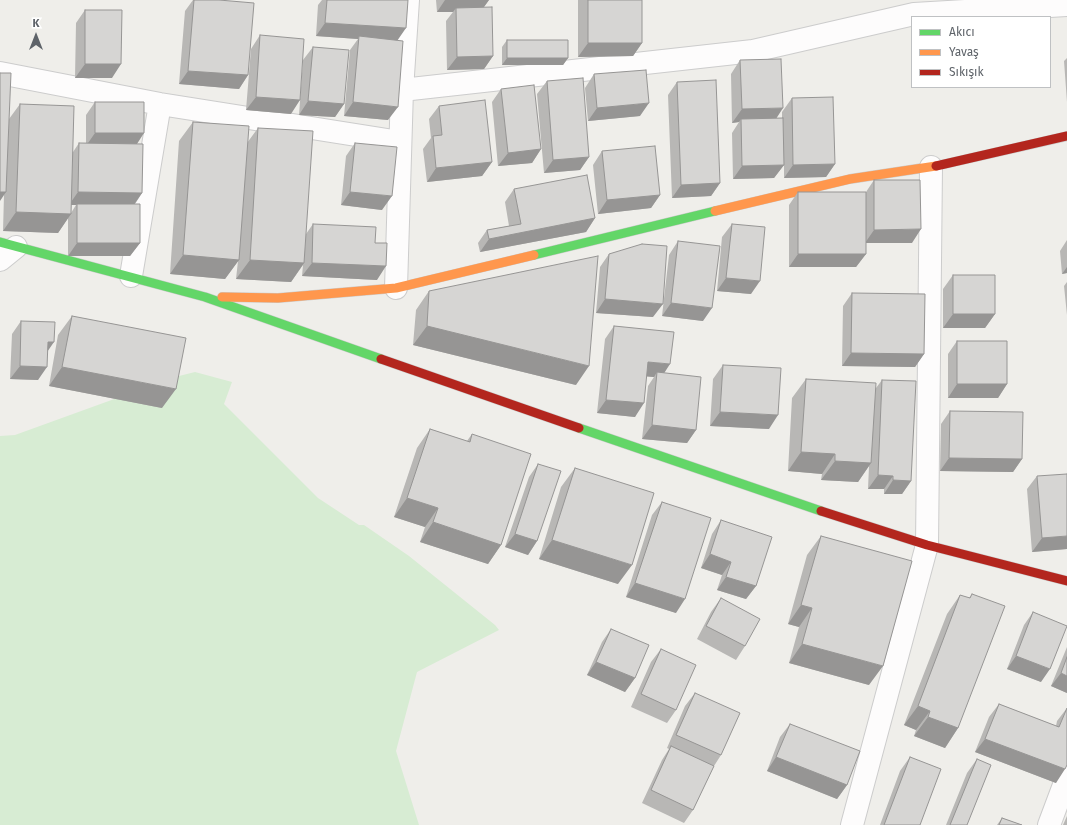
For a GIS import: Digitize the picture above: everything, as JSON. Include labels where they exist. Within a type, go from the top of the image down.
[{"type":"street","points":[[396,288],[402,90],[408,0]]},
{"type":"street","points":[[402,90],[753,51],[914,14],[1067,5]]},
{"type":"street","points":[[0,73],[160,104],[400,142]]},
{"type":"street","points":[[132,276],[160,104]]},
{"type":"street","points":[[205,297],[278,298],[396,288],[850,179],[931,167],[1067,136]]},
{"type":"street","points":[[852,825],[927,545],[931,167]]},
{"type":"street","points":[[5,250],[132,276],[205,297],[747,487],[927,545],[1067,581]]},
{"type":"street","points":[[1049,825],[1067,777]]},
{"type":"green space","points":[[195,372],[232,382],[224,404],[318,498],[359,525],[364,525],[409,556],[495,625],[499,630],[417,672],[396,751],[419,825],[0,825],[0,436],[15,435],[175,377]]},
{"type":"building","points":[[194,0],[219,0],[254,3],[248,75],[188,71]]},
{"type":"building","points":[[327,0],[408,0],[406,28],[325,23]]},
{"type":"building","points":[[588,0],[642,0],[642,43],[588,43]]},
{"type":"building","points":[[492,7],[493,56],[457,57],[456,8]]},
{"type":"building","points":[[85,10],[122,10],[121,64],[85,64]]},
{"type":"building","points":[[260,35],[304,39],[300,100],[256,97]]},
{"type":"building","points":[[359,36],[403,41],[398,107],[353,102]]},
{"type":"building","points":[[507,40],[568,40],[568,58],[507,58]]},
{"type":"building","points":[[313,47],[349,50],[344,104],[308,101]]},
{"type":"building","points":[[781,59],[783,108],[742,109],[740,60]]},
{"type":"building","points":[[646,70],[649,103],[597,108],[594,74]]},
{"type":"building","points":[[0,73],[11,73],[6,192],[0,192]]},
{"type":"building","points":[[583,78],[589,157],[553,160],[547,81]]},
{"type":"building","points":[[716,80],[720,183],[681,185],[677,82]]},
{"type":"building","points":[[534,85],[541,149],[508,153],[501,89]]},
{"type":"building","points":[[833,97],[835,164],[793,165],[792,98]]},
{"type":"building","points":[[485,100],[492,162],[436,168],[433,136],[442,135],[439,106]]},
{"type":"building","points":[[95,102],[144,102],[144,133],[95,133]]},
{"type":"building","points":[[20,104],[74,106],[71,214],[16,212]]},
{"type":"building","points":[[783,118],[784,165],[742,166],[741,119]]},
{"type":"building","points":[[193,122],[249,126],[239,260],[183,255]]},
{"type":"building","points":[[258,128],[313,131],[304,263],[250,260]]},
{"type":"building","points":[[79,143],[143,144],[142,193],[78,192]]},
{"type":"building","points":[[355,143],[397,147],[392,196],[350,192]]},
{"type":"building","points":[[655,146],[660,195],[607,200],[602,151]]},
{"type":"building","points":[[587,175],[595,218],[489,239],[487,230],[521,224],[514,189]]},
{"type":"building","points":[[874,180],[920,180],[921,229],[874,230]]},
{"type":"building","points":[[798,192],[866,192],[866,254],[798,254]]},
{"type":"building","points":[[77,204],[140,204],[140,243],[77,243]]},
{"type":"building","points":[[313,224],[376,227],[375,243],[387,243],[386,266],[312,263]]},
{"type":"building","points":[[732,224],[765,227],[760,281],[726,278]]},
{"type":"building","points":[[678,241],[720,246],[712,308],[671,303]]},
{"type":"building","points":[[642,244],[667,246],[663,304],[605,299],[609,254]]},
{"type":"building","points":[[598,256],[589,366],[427,326],[429,291]]},
{"type":"building","points":[[953,275],[995,275],[995,314],[953,314]]},
{"type":"building","points":[[852,293],[925,294],[924,354],[851,353]]},
{"type":"building","points":[[72,316],[186,338],[176,389],[62,367]]},
{"type":"building","points":[[21,321],[55,322],[54,342],[48,342],[47,367],[20,366]]},
{"type":"building","points":[[614,326],[674,332],[670,364],[648,362],[644,403],[606,400]]},
{"type":"building","points":[[957,341],[1007,341],[1007,384],[957,384]]},
{"type":"building","points":[[723,365],[781,368],[778,415],[720,412]]},
{"type":"building","points":[[657,372],[701,377],[696,430],[652,425]]},
{"type":"building","points":[[806,379],[876,383],[871,463],[835,461],[835,454],[801,452]]},
{"type":"building","points":[[882,380],[916,381],[911,481],[893,480],[893,476],[878,475]]},
{"type":"building","points":[[950,411],[1023,412],[1022,459],[949,458]]},
{"type":"building","points":[[430,429],[470,442],[472,434],[531,454],[501,545],[433,522],[438,508],[407,498]]},
{"type":"building","points":[[538,464],[561,471],[537,541],[515,534]]},
{"type":"building","points":[[575,468],[654,493],[632,565],[552,540]]},
{"type":"building","points":[[1067,474],[1067,536],[1042,538],[1037,476]]},
{"type":"building","points":[[662,502],[711,518],[685,599],[635,583]]},
{"type":"building","points":[[721,520],[772,537],[756,586],[726,577],[731,562],[710,554]]},
{"type":"building","points":[[821,536],[912,561],[883,666],[802,644],[812,608],[801,605]]},
{"type":"building","points":[[972,594],[1005,606],[958,728],[928,717],[930,711],[918,706],[960,595],[970,598]]},
{"type":"building","points":[[721,598],[760,619],[745,646],[706,626]]},
{"type":"building","points":[[1033,612],[1067,626],[1050,669],[1016,656]]},
{"type":"building","points":[[611,629],[649,645],[635,678],[596,662]]},
{"type":"building","points":[[661,649],[696,665],[676,710],[641,694]]},
{"type":"building","points":[[1067,657],[1067,676],[1061,673]]},
{"type":"building","points":[[695,693],[740,713],[721,755],[676,735]]},
{"type":"building","points":[[999,704],[1059,727],[1067,708],[1067,765],[1065,769],[985,739]]},
{"type":"building","points":[[790,724],[860,751],[847,785],[776,757]]},
{"type":"building","points":[[671,746],[714,766],[693,810],[651,790]]},
{"type":"building","points":[[910,757],[941,769],[920,825],[884,825]]},
{"type":"building","points":[[977,759],[991,765],[967,825],[950,825]]},
{"type":"building","points":[[1002,818],[1022,825],[999,825]]},
{"type":"traffic: fast","points":[[534,255],[715,211]]},
{"type":"traffic: fast","points":[[0,242],[205,297],[381,359]]},
{"type":"traffic: fast","points":[[579,428],[821,511]]},
{"type":"traffic: slow","points":[[715,211],[850,179],[936,166]]},
{"type":"traffic: slow","points":[[222,297],[278,298],[396,288],[534,255]]},
{"type":"traffic: jam","points":[[936,166],[1067,136]]},
{"type":"traffic: jam","points":[[381,359],[579,428]]},
{"type":"traffic: jam","points":[[821,511],[927,545],[1067,581]]}]
